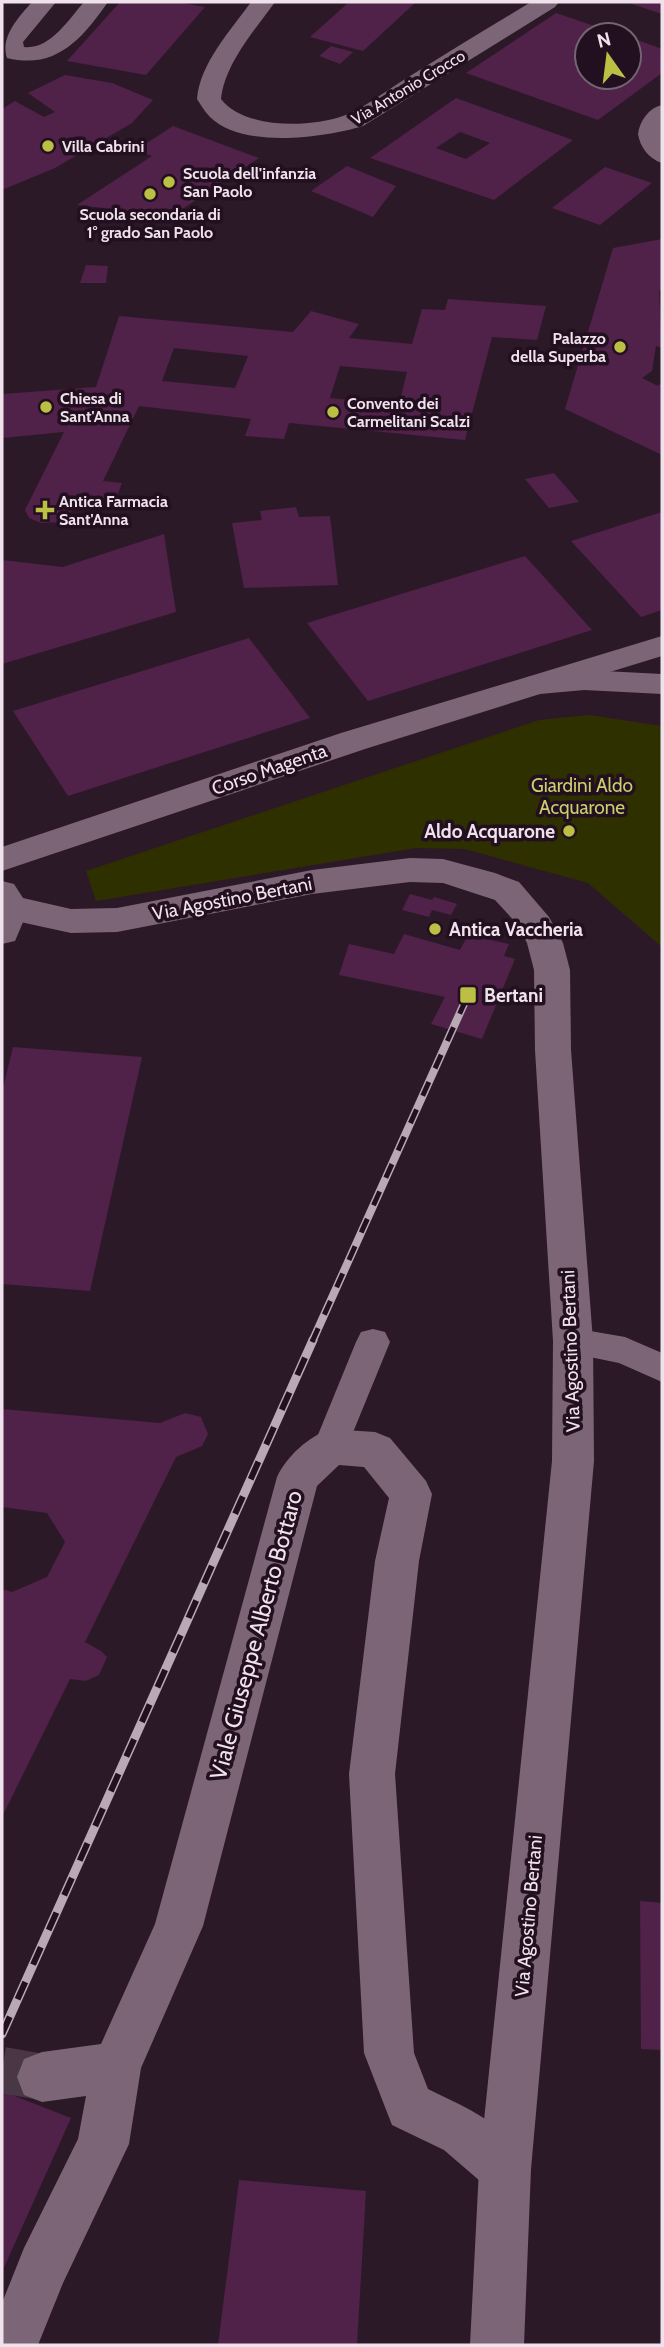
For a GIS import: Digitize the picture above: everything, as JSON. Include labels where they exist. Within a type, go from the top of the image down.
[{"type":"street","points":[[44,2],[12,40],[10,45],[16,53],[35,56],[50,51],[96,2]]},
{"type":"street","name":"Via Antonio Crocco","points":[[262,2],[237,38],[211,85],[209,99],[218,111],[251,126],[279,131],[313,131],[354,121],[547,2]]},
{"type":"street","points":[[662,112],[652,123],[649,134],[652,143],[662,155]]},
{"type":"street","name":"Corso Magenta","points":[[2,859],[353,741],[662,646]]},
{"type":"street","name":"Corso Magenta","points":[[538,684],[584,680],[662,684]]},
{"type":"street","name":"Via Agostino Bertani","points":[[5,911],[71,921],[117,920],[312,882],[410,870],[452,873],[483,880],[507,891],[536,924],[552,970],[553,1049],[573,1341],[573,1461],[505,2169],[497,2345]]},
{"type":"street","points":[[330,1447],[375,1450],[411,1494],[397,1561],[372,1773],[389,2053],[410,2107],[461,2132],[505,2169]]},
{"type":"street","name":"Viale Giuseppe Alberto Bottaro","points":[[11,2345],[43,2267],[103,2144],[116,2067],[179,1926],[298,1477],[330,1447]]},
{"type":"street","points":[[42,2077],[116,2067]]},
{"type":"lane","points":[[573,1341],[625,1351],[662,1367]]},
{"type":"lane","points":[[330,1447],[373,1342]]},
{"type":"green space","name":"Giardini Aldo Acquarone","points":[[589,715],[662,726],[662,947],[588,883],[465,849],[416,848],[96,901],[86,871],[539,720]]},
{"type":"building","points":[[120,2],[177,2],[205,7],[146,75],[67,61]]},
{"type":"building","points":[[349,2],[416,2],[363,51],[310,37]]},
{"type":"building","points":[[626,2],[662,2],[662,14]]},
{"type":"building","points":[[556,13],[580,21],[573,21],[573,91],[637,91],[598,120],[466,73]]},
{"type":"building","points":[[643,42],[662,49],[662,73],[643,87]]},
{"type":"building","points":[[331,46],[353,52],[340,64],[319,56]]},
{"type":"building","name":"Villa Cabrini","points":[[65,75],[112,83],[153,100],[132,123],[55,168],[2,190],[2,109],[15,101],[44,117],[55,112],[28,93]]},
{"type":"building","points":[[456,98],[573,140],[494,200],[370,158]],"holes":[[[460,132],[490,143],[466,159],[436,148]]]},
{"type":"building","name":"Scuola dell'infanzia San Paolo","points":[[173,126],[259,158],[172,216],[77,205],[152,156],[136,150]]},
{"type":"building","points":[[347,166],[396,186],[373,217],[311,191]]},
{"type":"building","points":[[605,167],[652,183],[600,225],[552,208]]},
{"type":"building","name":"Palazzo della Superba","points":[[662,239],[662,291],[659,291],[662,348],[656,346],[652,371],[642,378],[658,386],[662,382],[660,454],[565,409],[613,248]]},
{"type":"building","points":[[86,265],[108,266],[106,283],[80,283]]},
{"type":"building","name":"Convento dei Carmelitani Scalzi","points":[[448,299],[546,306],[537,340],[492,337],[465,440],[289,423],[284,439],[245,436],[251,419],[139,406],[103,481],[122,483],[114,504],[78,500],[65,522],[41,523],[29,518],[25,510],[64,432],[2,438],[2,394],[96,387],[119,316],[293,332],[311,311],[359,324],[349,338],[412,344],[422,309],[445,310]],"holes":[[[174,348],[248,356],[235,388],[162,381]],[[340,366],[407,372],[399,405],[330,398]]]},
{"type":"building","points":[[554,473],[579,502],[549,508],[525,479]]},
{"type":"building","points":[[296,507],[299,517],[330,516],[338,585],[244,588],[232,523],[262,520],[260,511]]},
{"type":"building","points":[[662,512],[662,610],[641,617],[571,541]]},
{"type":"building","points":[[164,534],[176,612],[2,664],[2,560],[63,567]]},
{"type":"building","points":[[525,556],[592,630],[368,701],[307,623]]},
{"type":"building","points":[[249,638],[310,718],[68,796],[13,711]]},
{"type":"building","points":[[410,894],[457,904],[451,915],[432,910],[429,917],[402,910]]},
{"type":"building","points":[[404,934],[460,950],[468,935],[509,944],[504,956],[515,959],[482,1039],[431,1024],[445,997],[339,975],[349,944],[394,954]]},
{"type":"building","points":[[13,1047],[142,1057],[90,1291],[2,1284],[2,1092]]},
{"type":"building","points":[[2,1409],[160,1423],[185,1413],[201,1417],[208,1434],[202,1446],[176,1457],[85,1642],[107,1657],[99,1675],[86,1681],[70,1679],[2,1817],[2,1589],[12,1592],[47,1577],[65,1542],[47,1513],[2,1507]]},
{"type":"building","points":[[640,1901],[662,1903],[662,2050],[641,2049]]},
{"type":"building","points":[[2,2091],[71,2118],[2,2272]]},
{"type":"building","points":[[239,2180],[366,2191],[357,2345],[218,2345]]},
{"type":"tunnel","points":[[2,2070],[42,2077]]},
{"type":"railway","points":[[312,1342],[468,995]]},
{"type":"railway","points":[[2,2034],[313,1340]]},
{"type":"place","name":"Villa Cabrini","points":[[48,146]]},
{"type":"place","name":"Scuola dell'infanzia San Paolo","points":[[169,182]]},
{"type":"place","name":"Scuola secondaria di 1° grado San Paolo","points":[[150,194]]},
{"type":"place","name":"Palazzo della Superba","points":[[620,347]]},
{"type":"place","name":"Chiesa di Sant'Anna","points":[[46,407]]},
{"type":"place","name":"Convento dei Carmelitani Scalzi","points":[[333,412]]},
{"type":"place","name":"Antica Farmacia Sant'Anna","points":[[45,510]]},
{"type":"place","name":"Aldo Acquarone","points":[[569,831]]},
{"type":"place","name":"Antica Vaccheria","points":[[435,929]]},
{"type":"place","name":"Bertani","points":[[468,995]]}]
